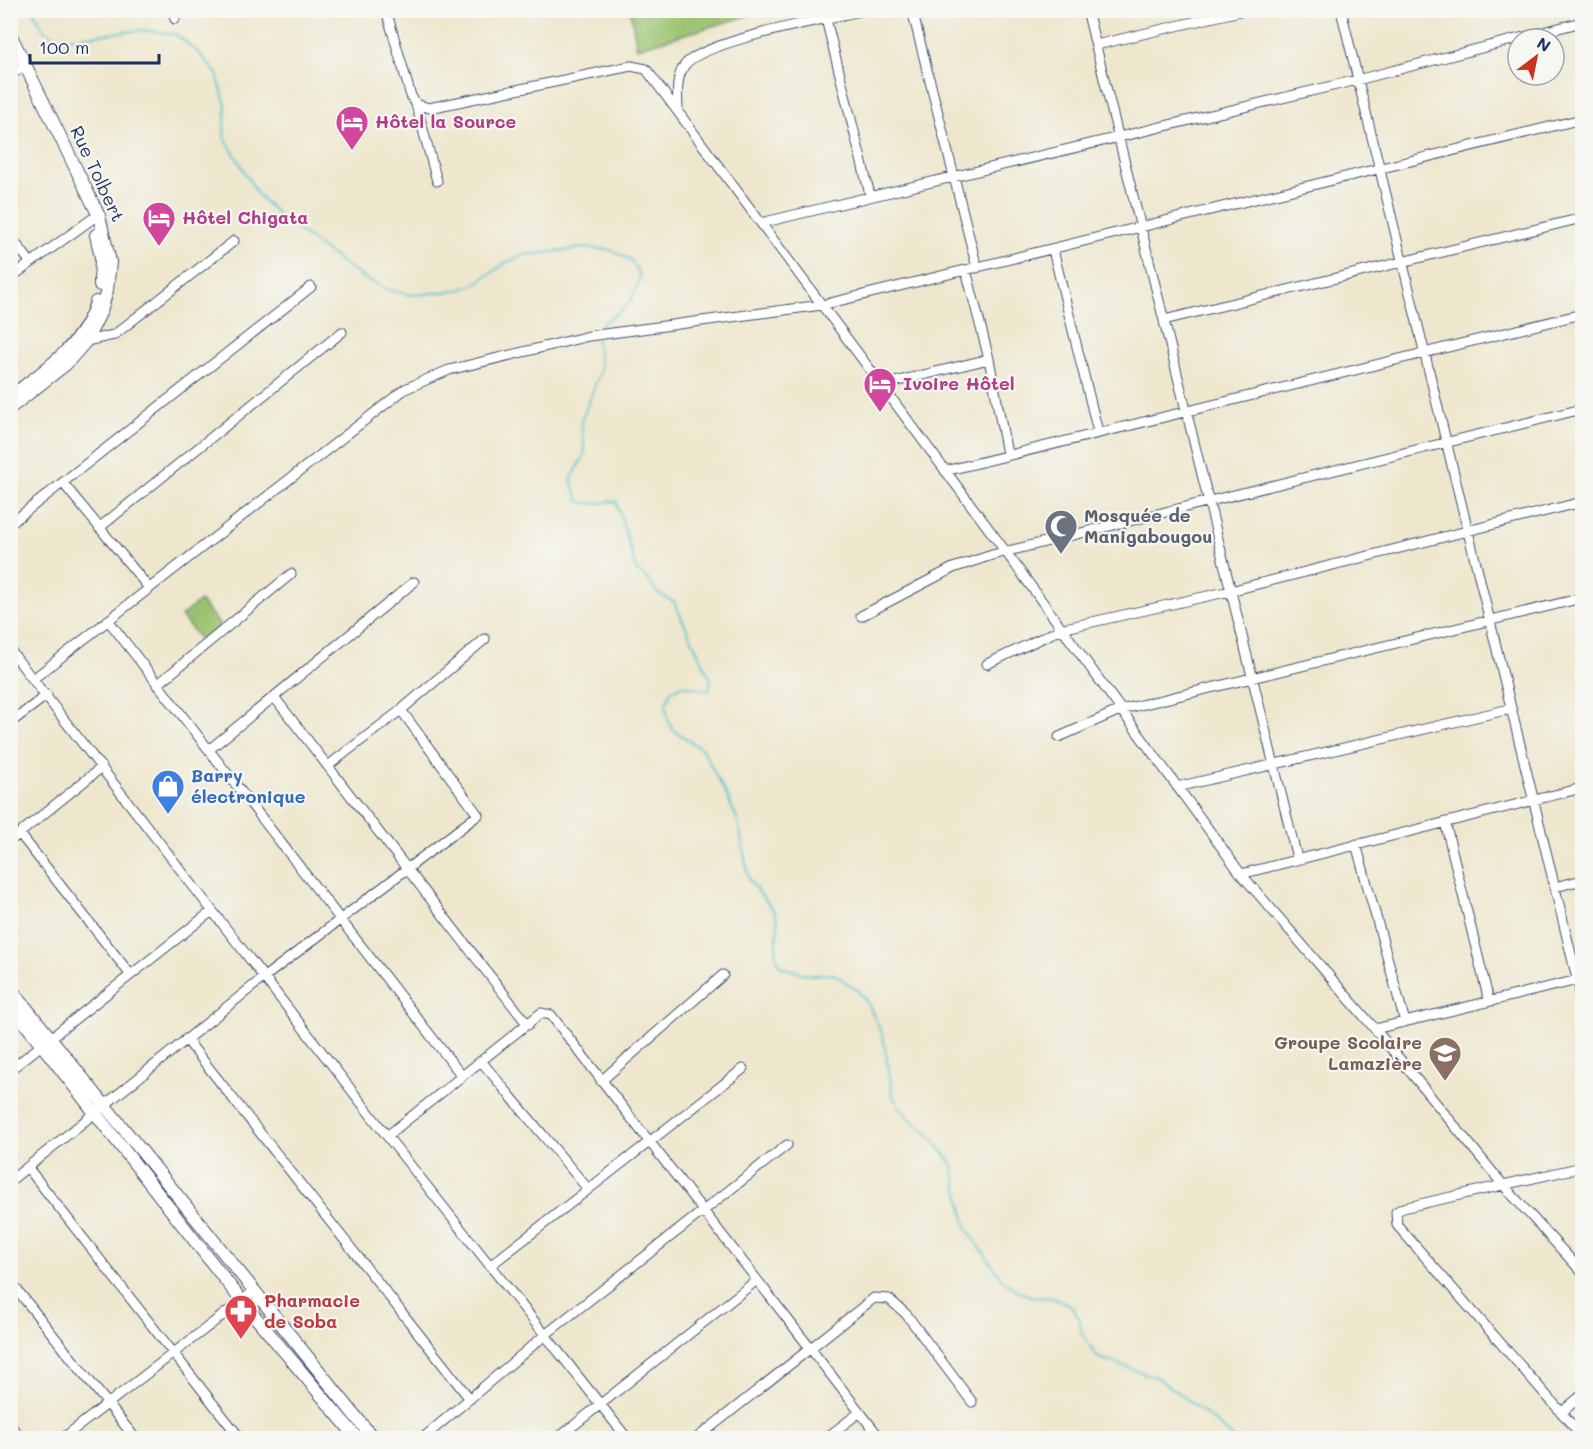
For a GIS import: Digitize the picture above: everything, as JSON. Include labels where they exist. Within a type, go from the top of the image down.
[{"type":"street","points":[[386,10],[411,96],[416,104],[437,181]]},
{"type":"street","points":[[678,112],[678,80],[685,65],[695,56],[723,44],[865,10]]},
{"type":"street","points":[[912,10],[977,268]]},
{"type":"street","points":[[1088,10],[1297,858]]},
{"type":"street","points":[[1096,45],[1244,10]]},
{"type":"street","points":[[1341,10],[1378,170],[1403,261],[1490,621],[1509,709],[1580,980],[1582,999]]},
{"type":"street","points":[[826,19],[870,195]]},
{"type":"street","points":[[762,223],[870,195],[1357,80],[1582,22]]},
{"type":"street","name":"Rue Tolbert","points":[[10,34],[99,216],[110,262],[107,290],[99,317],[86,341],[66,364],[10,408]]},
{"type":"street","name":"Rue Tolbert","points":[[10,52],[15,72],[92,219],[100,247],[102,274],[95,308],[80,335],[60,358],[10,397]]},
{"type":"street","points":[[416,104],[429,108],[641,66],[653,77],[1006,552],[1241,874],[1375,1029],[1504,1186],[1582,1272]]},
{"type":"street","points":[[33,679],[405,390],[448,370],[589,336],[822,305],[1142,229],[1582,119]]},
{"type":"street","points":[[1164,320],[1582,218]]},
{"type":"street","points":[[10,278],[92,219]]},
{"type":"street","points":[[10,236],[31,263]]},
{"type":"street","points":[[86,341],[114,335],[234,241]]},
{"type":"street","points":[[1053,250],[1098,432]]},
{"type":"street","points":[[966,270],[989,359],[1006,454]]},
{"type":"street","points":[[10,524],[311,287]]},
{"type":"street","points":[[945,471],[1006,454],[1582,314]]},
{"type":"street","points":[[99,528],[342,332]]},
{"type":"street","points":[[882,385],[989,359]]},
{"type":"street","points":[[861,616],[952,568],[1006,552],[1582,409]]},
{"type":"street","points":[[63,483],[148,588]]},
{"type":"street","points":[[987,664],[1061,629],[1230,591],[1582,502]]},
{"type":"street","points":[[157,685],[291,574]]},
{"type":"street","points":[[210,749],[414,582]]},
{"type":"street","points":[[1059,737],[1120,710],[1582,598]]},
{"type":"street","points":[[108,620],[462,1076]]},
{"type":"street","points":[[329,765],[401,710],[485,639]]},
{"type":"street","points":[[10,650],[263,978],[627,1438]]},
{"type":"street","points":[[10,723],[46,694]]},
{"type":"street","points":[[275,698],[528,1025]]},
{"type":"street","points":[[1177,787],[1509,709]]},
{"type":"street","points":[[10,1181],[263,978],[478,815],[401,710]]},
{"type":"street","points":[[10,841],[102,767]]},
{"type":"street","points":[[1241,874],[1297,858],[1582,788]]},
{"type":"street","points":[[1445,822],[1489,1001]]},
{"type":"street","points":[[20,834],[130,974]]},
{"type":"street","points":[[1356,844],[1404,1022]]},
{"type":"street","points":[[1555,887],[1582,880]]},
{"type":"street","points":[[10,1070],[212,911]]},
{"type":"street","points":[[601,1081],[723,975]]},
{"type":"street","points":[[1375,1029],[1580,980]]},
{"type":"street","points":[[10,988],[47,1041],[241,1300],[357,1438]]},
{"type":"street","points":[[10,1004],[47,1041]]},
{"type":"street","points":[[387,1136],[541,1013],[551,1015],[880,1438]]},
{"type":"street","points":[[186,1039],[470,1399]]},
{"type":"street","points":[[481,1061],[588,1189]]},
{"type":"street","points":[[491,1265],[743,1069]]},
{"type":"street","points":[[100,1110],[373,1438]]},
{"type":"street","points":[[423,1438],[545,1335],[787,1146]]},
{"type":"street","points":[[1582,1167],[1403,1208],[1396,1212],[1395,1218],[1398,1225],[1582,1436]]},
{"type":"street","points":[[28,1168],[240,1438]]},
{"type":"street","points":[[558,1438],[757,1280]]},
{"type":"street","points":[[10,1281],[135,1438]]},
{"type":"street","points":[[63,1438],[253,1292]]},
{"type":"street","points":[[697,1438],[874,1298],[889,1299],[906,1314],[972,1402]]},
{"type":"street","points":[[1562,1412],[1582,1395]]},
{"type":"street","points":[[826,1438],[860,1412]]},
{"type":"street","points":[[10,1425],[21,1438]]},
{"type":"green space","points":[[630,10],[765,10],[765,11],[637,48]]},
{"type":"green space","points":[[200,601],[221,626],[202,642],[181,616]]},
{"type":"waterway","points":[[33,10],[43,29],[59,39],[143,30],[177,35],[200,54],[217,74],[226,106],[224,136],[258,195],[284,220],[368,281],[411,295],[455,291],[474,285],[507,262],[524,255],[587,248],[611,250],[631,260],[640,275],[633,296],[621,311],[601,324],[596,333]]},
{"type":"waterway","points":[[596,338],[601,370],[581,422],[585,454],[571,480],[579,501],[591,504],[616,501],[637,571],[647,578],[656,592],[674,602],[711,680],[709,691],[682,685],[671,691],[666,704],[667,717],[673,730],[702,749],[726,794],[738,821],[749,880],[774,911],[778,922],[776,956],[781,967],[809,975],[834,974],[857,990],[867,1002],[883,1036],[893,1097],[906,1115],[928,1134],[952,1163],[967,1229],[1002,1279],[1019,1292],[1034,1297],[1052,1298],[1071,1305],[1080,1320],[1081,1332],[1097,1357],[1158,1378],[1234,1438]]},
{"type":"place","name":"Hôtel la Source","points":[[352,151]]},
{"type":"place","name":"Hôtel Chigata","points":[[159,247]]},
{"type":"place","name":"Ivoire Hôtel","points":[[880,413]]},
{"type":"place","name":"Mosquée de Manigabougou","points":[[1061,555]]},
{"type":"place","name":"Barry électronique","points":[[168,815]]},
{"type":"place","name":"Groupe Scolaire Lamazière","points":[[1445,1082]]},
{"type":"place","name":"Pharmacie de Soba","points":[[241,1340]]}]
